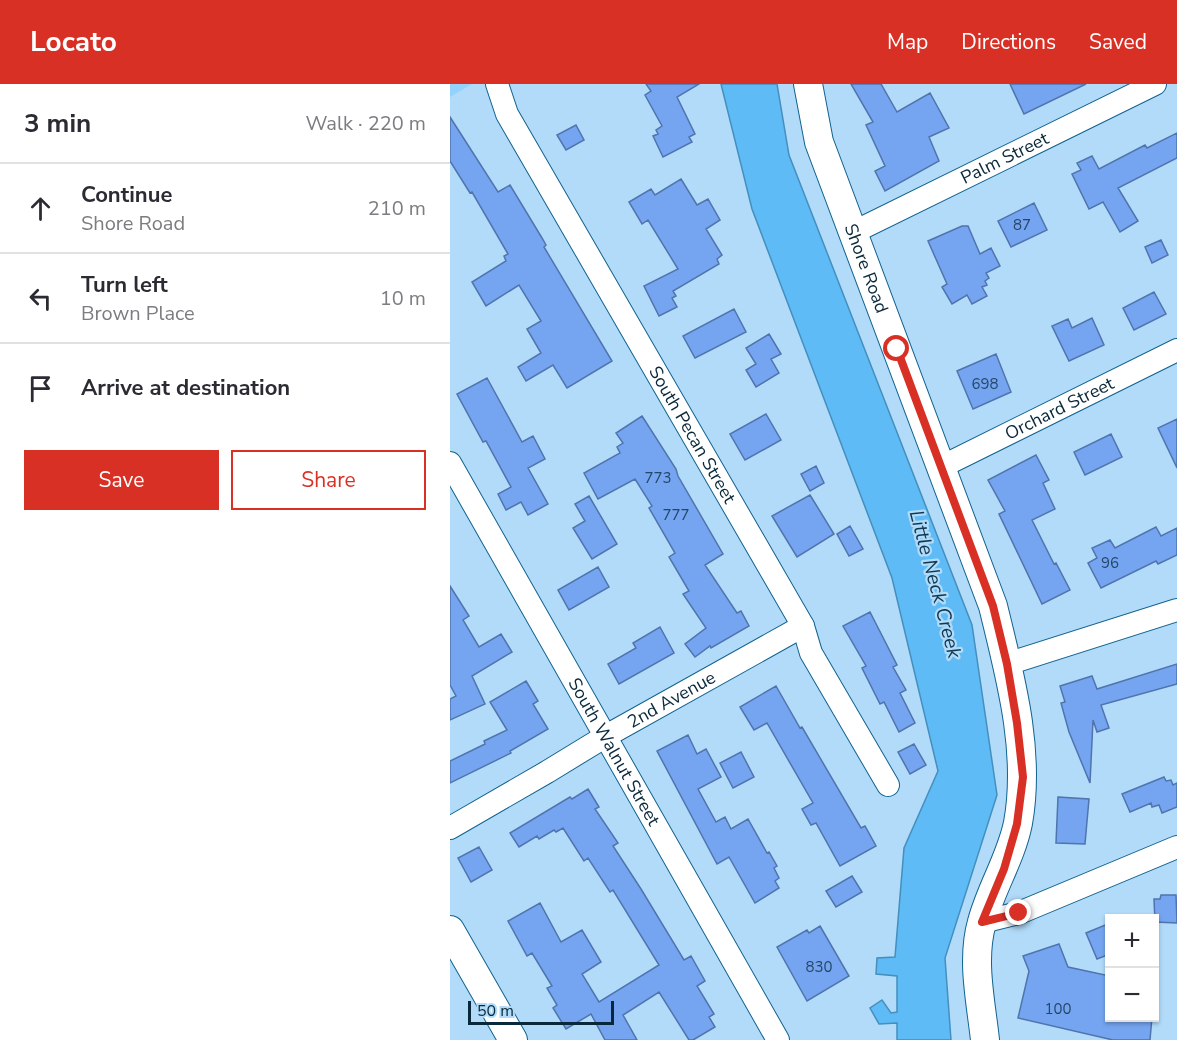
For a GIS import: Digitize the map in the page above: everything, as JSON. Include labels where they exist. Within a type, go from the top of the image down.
[{"type":"street","name":"South Pecan Street","points":[[496,84],[507,114],[803,626],[811,653],[888,785]]},
{"type":"street","name":"Shore Road","points":[[808,84],[819,142],[993,606],[1007,664],[1023,777],[1017,824],[1004,869],[982,922],[976,962],[985,1040]]},
{"type":"street","name":"Palm Street","points":[[852,232],[1155,84]]},
{"type":"street","name":"Orchard Street","points":[[941,467],[1177,350]]},
{"type":"street","name":"South Walnut Street","points":[[450,463],[778,1040]]},
{"type":"street","points":[[1007,664],[1177,610]]},
{"type":"street","name":"2nd Avenue","points":[[450,828],[606,736],[803,626]]},
{"type":"street","points":[[982,922],[1019,913],[1177,847]]},
{"type":"street","points":[[450,930],[513,1040]]},
{"type":"shaded area","points":[[450,84],[472,84],[450,97]]},
{"type":"water","name":"Little Neck Creek","points":[[721,84],[777,84],[789,155],[972,625],[997,795],[945,958],[951,1040],[897,1040],[897,1023],[879,1024],[870,1008],[882,1000],[891,1013],[897,1012],[897,976],[876,974],[877,958],[895,957],[904,848],[938,771],[892,578],[752,209]]},
{"type":"building","points":[[646,84],[699,84],[677,97],[695,134],[689,137],[692,142],[663,157],[653,136],[658,134],[656,130],[662,126],[645,95],[651,91]]},
{"type":"building","points":[[851,84],[881,84],[897,112],[930,93],[949,128],[929,137],[939,161],[885,191],[875,171],[885,166],[866,125],[873,122]]},
{"type":"building","points":[[1010,84],[1086,84],[1024,114]]},
{"type":"building","points":[[450,117],[498,192],[510,185],[612,361],[567,388],[553,365],[526,381],[518,367],[541,353],[527,329],[541,321],[519,285],[486,306],[472,282],[506,261],[504,256],[508,254],[472,192],[470,193],[450,161]]},
{"type":"building","points":[[576,125],[584,140],[566,150],[557,135]]},
{"type":"building","points":[[1177,133],[1177,158],[1118,188],[1138,221],[1120,232],[1103,202],[1089,209],[1072,174],[1081,170],[1077,163],[1092,156],[1099,169],[1145,145],[1147,148]]},
{"type":"building","points":[[681,179],[697,205],[708,199],[720,220],[706,229],[722,255],[717,259],[719,264],[673,291],[676,296],[672,298],[677,307],[659,316],[644,286],[678,269],[648,220],[642,224],[629,202],[651,189],[655,195]]},
{"type":"building","points":[[1034,203],[1047,230],[1011,247],[998,221]]},
{"type":"building","points":[[962,226],[968,226],[980,254],[991,248],[1000,266],[986,273],[989,278],[985,281],[987,285],[982,287],[987,296],[972,304],[967,295],[952,304],[942,287],[947,284],[928,241]]},
{"type":"building","points":[[1161,240],[1168,255],[1152,263],[1145,247]]},
{"type":"building","points":[[1154,292],[1166,314],[1134,330],[1123,308]]},
{"type":"building","points":[[734,309],[746,332],[695,358],[683,336]]},
{"type":"building","points":[[1092,318],[1104,345],[1069,361],[1052,326],[1068,319],[1072,328]]},
{"type":"building","points":[[769,334],[781,354],[771,359],[779,373],[756,387],[746,370],[756,364],[746,348]]},
{"type":"building","points":[[996,354],[1011,392],[973,409],[957,371]]},
{"type":"building","points":[[487,378],[522,442],[533,436],[545,459],[528,468],[548,504],[528,515],[521,502],[506,510],[498,494],[511,487],[457,394]]},
{"type":"building","points":[[766,414],[781,440],[745,460],[730,434]]},
{"type":"building","points":[[642,416],[676,469],[723,554],[705,565],[737,613],[741,611],[749,626],[711,648],[710,646],[695,657],[685,644],[706,628],[683,594],[689,591],[669,557],[675,553],[649,508],[652,506],[635,479],[598,499],[584,473],[620,453],[617,447],[623,443],[616,433]]},
{"type":"building","points":[[1177,419],[1177,468],[1158,428]]},
{"type":"building","points":[[1111,434],[1122,457],[1085,475],[1074,452]]},
{"type":"building","points":[[1036,455],[1049,480],[1043,483],[1055,509],[1032,520],[1070,590],[1042,604],[999,514],[1005,511],[988,480]]},
{"type":"building","points":[[816,466],[824,483],[810,491],[801,474]]},
{"type":"building","points":[[810,495],[834,534],[797,557],[772,516]]},
{"type":"building","points":[[589,496],[617,544],[592,559],[573,528],[585,521],[575,504]]},
{"type":"building","points":[[850,526],[863,549],[849,556],[837,534]]},
{"type":"building","points":[[1156,527],[1161,536],[1177,528],[1177,555],[1158,564],[1156,561],[1101,588],[1088,563],[1097,558],[1092,548],[1110,540],[1115,548]]},
{"type":"building","points":[[598,567],[609,587],[569,610],[558,590]]},
{"type":"building","points":[[450,586],[469,616],[463,620],[479,647],[501,634],[512,652],[472,676],[485,704],[450,720],[450,699],[456,696],[450,685]]},
{"type":"building","points":[[870,612],[897,665],[893,667],[906,690],[900,693],[915,723],[899,732],[884,702],[880,704],[862,668],[866,666],[843,626]]},
{"type":"building","points":[[660,627],[674,653],[619,684],[608,664],[636,648],[633,643]]},
{"type":"building","points":[[1177,664],[1177,684],[1101,705],[1109,728],[1097,732],[1093,720],[1090,783],[1069,732],[1061,703],[1065,702],[1060,686],[1092,676],[1097,689]]},
{"type":"building","points":[[526,681],[538,701],[533,704],[548,729],[510,751],[511,753],[450,783],[450,761],[507,730],[490,702]]},
{"type":"building","points":[[776,686],[861,828],[865,826],[876,846],[840,866],[816,823],[811,825],[802,809],[813,803],[767,723],[754,730],[740,707]]},
{"type":"building","points":[[688,735],[697,754],[706,749],[721,777],[698,789],[716,822],[725,817],[731,829],[748,819],[777,866],[774,868],[779,878],[775,881],[779,888],[755,903],[729,857],[717,864],[657,751]]},
{"type":"building","points":[[914,744],[926,765],[910,774],[898,752]]},
{"type":"building","points":[[741,752],[754,777],[733,788],[720,763]]},
{"type":"building","points":[[1164,777],[1166,781],[1171,780],[1173,785],[1177,783],[1177,807],[1162,813],[1159,805],[1152,807],[1151,803],[1130,812],[1122,794]]},
{"type":"building","points":[[588,789],[599,807],[595,809],[618,843],[613,846],[684,960],[691,956],[705,981],[697,986],[714,1014],[709,1017],[715,1027],[693,1040],[689,1040],[659,992],[623,1015],[637,1040],[605,1040],[591,1014],[566,1029],[553,1008],[557,1005],[547,988],[552,986],[532,953],[527,956],[508,921],[540,903],[561,942],[582,930],[601,962],[582,974],[599,1002],[659,965],[613,890],[610,892],[588,858],[584,861],[563,828],[556,832],[554,830],[539,839],[537,836],[519,847],[510,833],[570,797],[572,799]]},
{"type":"building","points":[[1058,797],[1089,799],[1085,844],[1056,843]]},
{"type":"building","points":[[479,847],[492,870],[471,882],[458,858]]},
{"type":"building","points":[[852,876],[862,892],[836,907],[826,891]]},
{"type":"building","points":[[1161,895],[1176,895],[1177,923],[1159,922],[1159,914],[1155,914],[1154,899],[1160,899]]},
{"type":"building","points":[[1105,925],[1105,956],[1097,959],[1086,933]]},
{"type":"building","points":[[820,926],[849,976],[807,1001],[777,947],[807,930],[809,933]]},
{"type":"building","points":[[1059,944],[1068,967],[1105,975],[1105,1022],[1152,1022],[1150,1040],[1113,1040],[1018,1018],[1029,971],[1023,956]]},
{"type":"route","points":[[897,349],[993,606],[1007,664],[1023,777],[1017,824],[1004,869],[982,922],[1019,913]]}]
